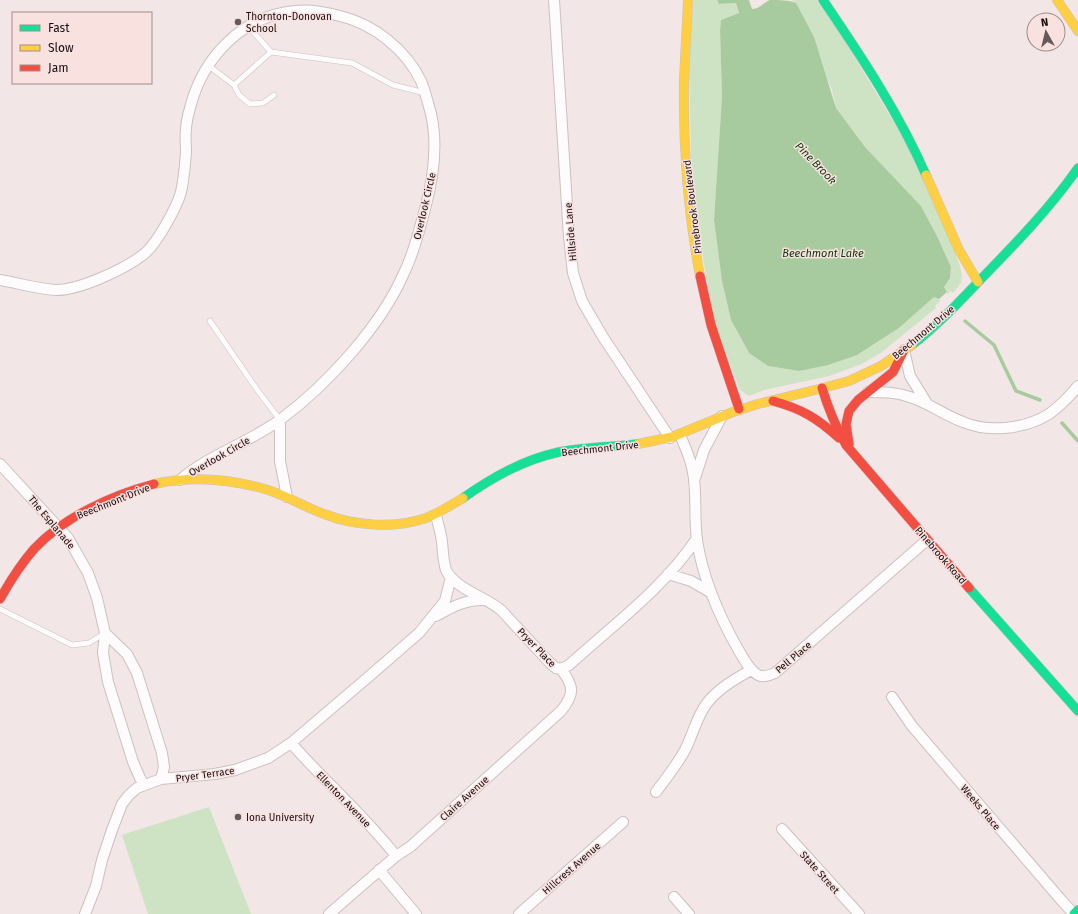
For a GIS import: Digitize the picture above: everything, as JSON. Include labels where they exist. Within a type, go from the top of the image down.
[{"type":"street","name":"Hillside Lane","points":[[554,0],[569,237],[573,273],[582,301],[603,338],[670,438]]},
{"type":"street","name":"Pinebrook Boulevard","points":[[688,0],[684,109],[689,202],[705,302],[739,409]]},
{"type":"street","points":[[824,0],[860,54],[907,135],[917,154],[959,250],[978,282]]},
{"type":"street","points":[[1057,0],[1078,31]]},
{"type":"street","name":"Overlook Circle","points":[[0,280],[57,290],[101,279],[145,254],[158,239],[181,194],[186,156],[186,130],[195,91],[208,65],[228,41],[248,26],[264,18],[296,11],[321,11],[349,18],[366,26],[390,41],[410,63],[422,83],[433,118],[434,168],[429,195],[416,242],[404,274],[375,325],[333,372],[304,400],[280,420],[201,464],[180,480]]},
{"type":"street","name":"Beechmont Drive","points":[[0,599],[15,575],[33,551],[58,527],[80,514],[121,496],[157,484],[180,480],[202,480],[242,484],[287,497],[330,516],[356,522],[375,524],[401,523],[436,515],[504,472],[543,456],[585,448],[625,446],[670,438],[739,409],[822,388],[868,373],[904,350],[936,324],[1041,216],[1078,168]]},
{"type":"street","points":[[848,447],[846,424],[847,415],[854,404],[893,372],[904,350]]},
{"type":"street","points":[[904,350],[910,376],[926,402]]},
{"type":"street","points":[[868,392],[894,393],[926,402],[953,418],[965,423],[980,427],[996,428],[1027,423],[1048,414],[1067,400],[1078,386]]},
{"type":"street","name":"Pinebrook Road","points":[[822,388],[839,433],[848,447],[1078,711]]},
{"type":"street","points":[[770,400],[790,405],[812,415],[848,447]]},
{"type":"street","points":[[694,482],[704,450],[722,415]]},
{"type":"street","points":[[280,420],[280,461],[287,497]]},
{"type":"street","points":[[656,792],[680,759],[706,704],[720,690],[751,670],[725,626],[710,592],[697,538],[694,482],[691,464],[680,435]]},
{"type":"street","name":"The Esplanade","points":[[0,464],[68,538],[88,573],[105,633],[103,653],[108,682],[135,768],[144,785]]},
{"type":"street","points":[[436,515],[446,568],[451,577]]},
{"type":"street","name":"Pryer Place","points":[[451,577],[501,610],[551,664],[556,668],[561,669],[569,665],[620,621],[668,574],[697,538]]},
{"type":"street","name":"Pell Place","points":[[751,670],[762,676],[768,676],[775,672],[928,540]]},
{"type":"street","points":[[668,574],[691,581],[710,592]]},
{"type":"street","name":"Pryer Terrace","points":[[85,914],[96,886],[102,860],[112,830],[122,804],[129,795],[137,788],[161,779],[215,774],[235,770],[268,758],[291,743],[419,633],[445,601],[451,577]]},
{"type":"street","name":"Pryer Terrace","points":[[431,619],[457,605],[471,600],[485,600]]},
{"type":"street","points":[[105,633],[127,654],[137,673],[162,753],[164,767],[161,779]]},
{"type":"street","name":"Claire Avenue","points":[[329,914],[379,870],[410,847],[561,711],[570,699],[571,689],[569,681],[561,669]]},
{"type":"street","name":"Weeks Place","points":[[892,697],[912,726],[1062,902],[1074,914]]},
{"type":"street","name":"Ellenton Avenue","points":[[291,743],[380,837],[396,856]]},
{"type":"street","name":"Hillcrest Avenue","points":[[519,914],[623,822]]},
{"type":"street","name":"State Street","points":[[782,829],[860,914]]},
{"type":"street","points":[[379,870],[416,914]]},
{"type":"street","points":[[674,897],[689,914]]},
{"type":"street","points":[[1074,914],[1078,910]]},
{"type":"lane","points":[[248,26],[271,52],[352,63],[393,85],[426,94]]},
{"type":"lane","points":[[234,85],[271,52]]},
{"type":"lane","points":[[208,65],[234,85],[239,96],[250,104],[263,103],[274,95]]},
{"type":"lane","points":[[210,321],[249,379],[280,420]]},
{"type":"lane","points":[[0,609],[72,645],[89,643],[105,633]]},
{"type":"shaded area","points":[[693,0],[717,0],[719,4],[736,3],[739,13],[721,20],[722,97],[714,220],[722,281],[731,320],[749,353],[768,366],[799,371],[857,355],[899,328],[934,297],[939,299],[940,301],[935,306],[936,308],[882,352],[862,364],[829,376],[764,390],[749,396],[740,390],[715,323],[692,200],[689,68]]},
{"type":"shaded area","points":[[792,0],[817,0],[828,13],[909,147],[950,239],[960,266],[962,276],[961,283],[953,293],[951,291],[948,294],[944,287],[950,278],[951,267],[921,206],[865,147],[836,108],[832,90],[796,3]]},
{"type":"shaded area","points":[[209,807],[251,914],[148,914],[122,835]]},
{"type":"water","name":"Beechmont Lake","points":[[717,0],[749,0],[752,9],[757,8],[770,0],[796,3],[814,37],[836,108],[865,147],[921,206],[951,267],[950,278],[944,287],[947,292],[939,299],[934,297],[899,328],[857,355],[828,365],[799,371],[768,366],[749,353],[731,320],[722,281],[714,220],[722,97],[721,20],[739,13],[736,3],[719,4]]},
{"type":"waterway","name":"Pine Brook","points":[[965,321],[994,345],[1016,391],[1040,400]]},
{"type":"waterway","name":"Pine Brook","points":[[1062,423],[1078,441]]},
{"type":"traffic: fast","points":[[823,0],[892,107],[926,175]]},
{"type":"traffic: fast","points":[[912,345],[948,313],[1020,238],[1056,197],[1078,168]]},
{"type":"traffic: fast","points":[[463,498],[509,470],[546,455],[579,449],[638,444]]},
{"type":"traffic: fast","points":[[969,588],[1078,711]]},
{"type":"traffic: fast","points":[[1074,914],[1078,910]]},
{"type":"traffic: slow","points":[[688,0],[684,82],[684,131],[689,204],[700,276]]},
{"type":"traffic: slow","points":[[1057,0],[1078,31]]},
{"type":"traffic: slow","points":[[926,175],[959,250],[978,282]]},
{"type":"traffic: slow","points":[[638,444],[672,437],[733,412],[758,404],[849,381],[881,366],[912,345]]},
{"type":"traffic: slow","points":[[154,484],[197,479],[240,483],[275,492],[336,518],[375,525],[401,524],[426,518],[463,498]]},
{"type":"traffic: jam","points":[[700,276],[711,325],[739,409]]},
{"type":"traffic: jam","points":[[849,444],[846,424],[849,411],[858,400],[893,372],[904,350]]},
{"type":"traffic: jam","points":[[822,388],[832,417],[846,445],[969,588]]},
{"type":"traffic: jam","points":[[773,401],[792,407],[809,415],[839,438]]},
{"type":"traffic: jam","points":[[0,599],[29,555],[46,537],[74,517],[105,501],[154,484]]},
{"type":"place","name":"Thornton-Donovan School","points":[[238,22]]},
{"type":"place","name":"Iona University","points":[[238,817]]}]
